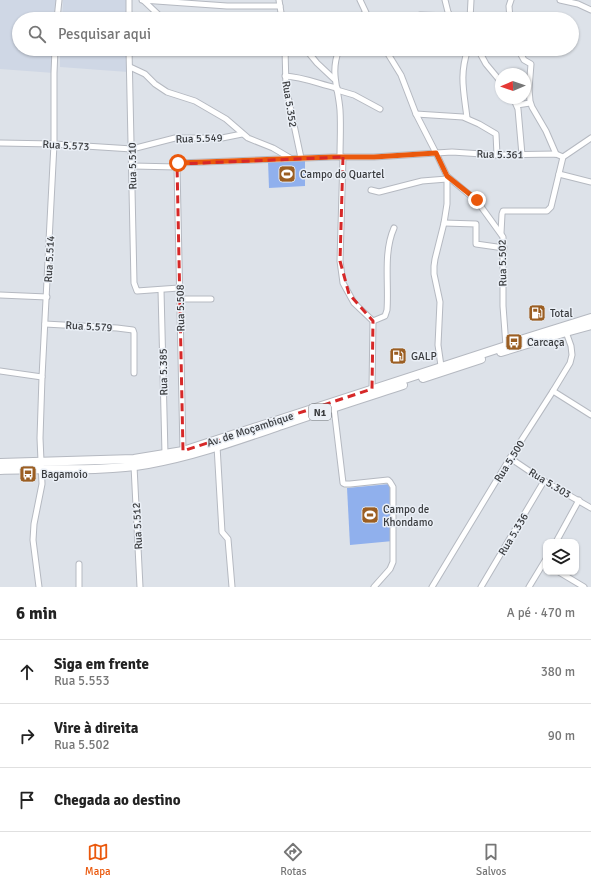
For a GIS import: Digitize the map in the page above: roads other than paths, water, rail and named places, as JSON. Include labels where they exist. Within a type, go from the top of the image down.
[{"type":"highway","name":"Av. de Moçambique","points":[[67,467],[134,459],[183,451],[591,318]]},
{"type":"highway","name":"N1","points":[[565,332],[589,327]]},
{"type":"highway","name":"Av. de Moçambique","points":[[0,464],[67,467],[134,466],[186,456],[506,350],[565,332]]},
{"type":"highway","name":"Av. de Moçambique","points":[[0,470],[42,466]]},
{"type":"street","points":[[58,12],[59,0]]},
{"type":"street","points":[[129,0],[129,12]]},
{"type":"street","points":[[143,0],[227,6],[279,3]]},
{"type":"street","points":[[143,0],[156,12]]},
{"type":"street","points":[[360,0],[365,12]]},
{"type":"street","points":[[445,0],[450,12]]},
{"type":"street","points":[[470,12],[471,0]]},
{"type":"street","points":[[509,12],[509,6],[511,0]]},
{"type":"street","points":[[560,0],[578,2],[591,10]]},
{"type":"street","name":"Rua 5.514","points":[[39,587],[33,540],[34,524],[41,491],[42,466],[40,438],[42,377],[54,144],[55,56]]},
{"type":"street","name":"Rua 5.510","points":[[130,56],[134,283],[137,291],[161,290]]},
{"type":"street","name":"Rua 5.352","points":[[285,56],[286,87],[301,158]]},
{"type":"street","points":[[311,56],[334,79]]},
{"type":"street","points":[[336,56],[334,62],[334,79],[340,111],[342,157],[340,261],[343,282],[354,302],[373,321],[372,389]]},
{"type":"street","name":"Rua 5.502","points":[[389,56],[401,75],[416,114],[447,178],[477,200],[503,237],[503,306],[506,346]]},
{"type":"street","points":[[466,56],[462,82],[467,118]]},
{"type":"street","points":[[482,56],[495,75]]},
{"type":"street","points":[[522,56],[524,60],[531,64],[531,68]]},
{"type":"street","points":[[130,67],[145,74],[155,84],[167,92],[195,101],[226,119],[242,134],[252,140],[291,158]]},
{"type":"street","points":[[285,76],[296,77],[337,89],[354,95],[380,109]]},
{"type":"street","points":[[522,154],[517,105],[530,104],[546,131],[556,154]]},
{"type":"street","points":[[416,114],[467,118],[496,134],[498,155]]},
{"type":"street","name":"Rua 5.549","points":[[132,149],[175,138],[222,138],[242,134]]},
{"type":"street","points":[[501,233],[502,214],[504,211],[547,211],[551,207],[563,156],[591,138]]},
{"type":"street","name":"Rua 5.573","points":[[0,143],[54,144],[132,149]]},
{"type":"street","name":"Rua 5.361","points":[[133,166],[177,166],[180,162],[390,156],[452,152],[498,155],[556,154],[563,156]]},
{"type":"street","name":"Rua 5.508","points":[[177,166],[183,451]]},
{"type":"street","points":[[559,174],[591,182]]},
{"type":"street","points":[[371,190],[379,192],[406,184],[447,178],[447,204],[434,266],[440,302],[438,345],[441,366]]},
{"type":"street","points":[[444,223],[476,224],[476,244],[504,248]]},
{"type":"street","points":[[373,321],[386,314],[388,297],[388,250],[394,228]]},
{"type":"street","points":[[161,290],[179,288]]},
{"type":"street","name":"Rua 5.385","points":[[161,290],[165,454]]},
{"type":"street","points":[[0,295],[47,297]]},
{"type":"street","points":[[180,299],[211,299]]},
{"type":"street","name":"Rua 5.579","points":[[45,324],[133,330],[134,373]]},
{"type":"street","name":"Rua 5.500","points":[[432,587],[510,458],[570,364],[572,355],[571,346],[565,332]]},
{"type":"street","points":[[0,371],[42,377]]},
{"type":"street","points":[[553,391],[591,415]]},
{"type":"street","points":[[334,408],[343,483],[350,484],[388,480],[393,487],[393,562],[390,569],[374,587]]},
{"type":"street","points":[[217,446],[222,532],[228,539],[232,587]]},
{"type":"street","name":"Rua 5.303","points":[[510,458],[544,481],[591,508]]},
{"type":"street","name":"Rua 5.512","points":[[134,466],[140,587]]},
{"type":"street","name":"Rua 5.336","points":[[481,587],[544,481]]},
{"type":"street","points":[[558,539],[579,500]]},
{"type":"street","points":[[79,564],[79,587]]},
{"type":"street","points":[[529,587],[543,565]]},
{"type":"street","points":[[563,575],[584,587]]},
{"type":"place","name":"Campo do Quartel","points":[[287,174]]},
{"type":"place","name":"Total","points":[[537,313]]},
{"type":"place","name":"Carcaça","points":[[514,342]]},
{"type":"place","name":"GALP","points":[[398,356]]},
{"type":"place","name":"Bagamoio","points":[[28,474]]},
{"type":"place","name":"Campo de Khondamo","points":[[370,515]]}]
